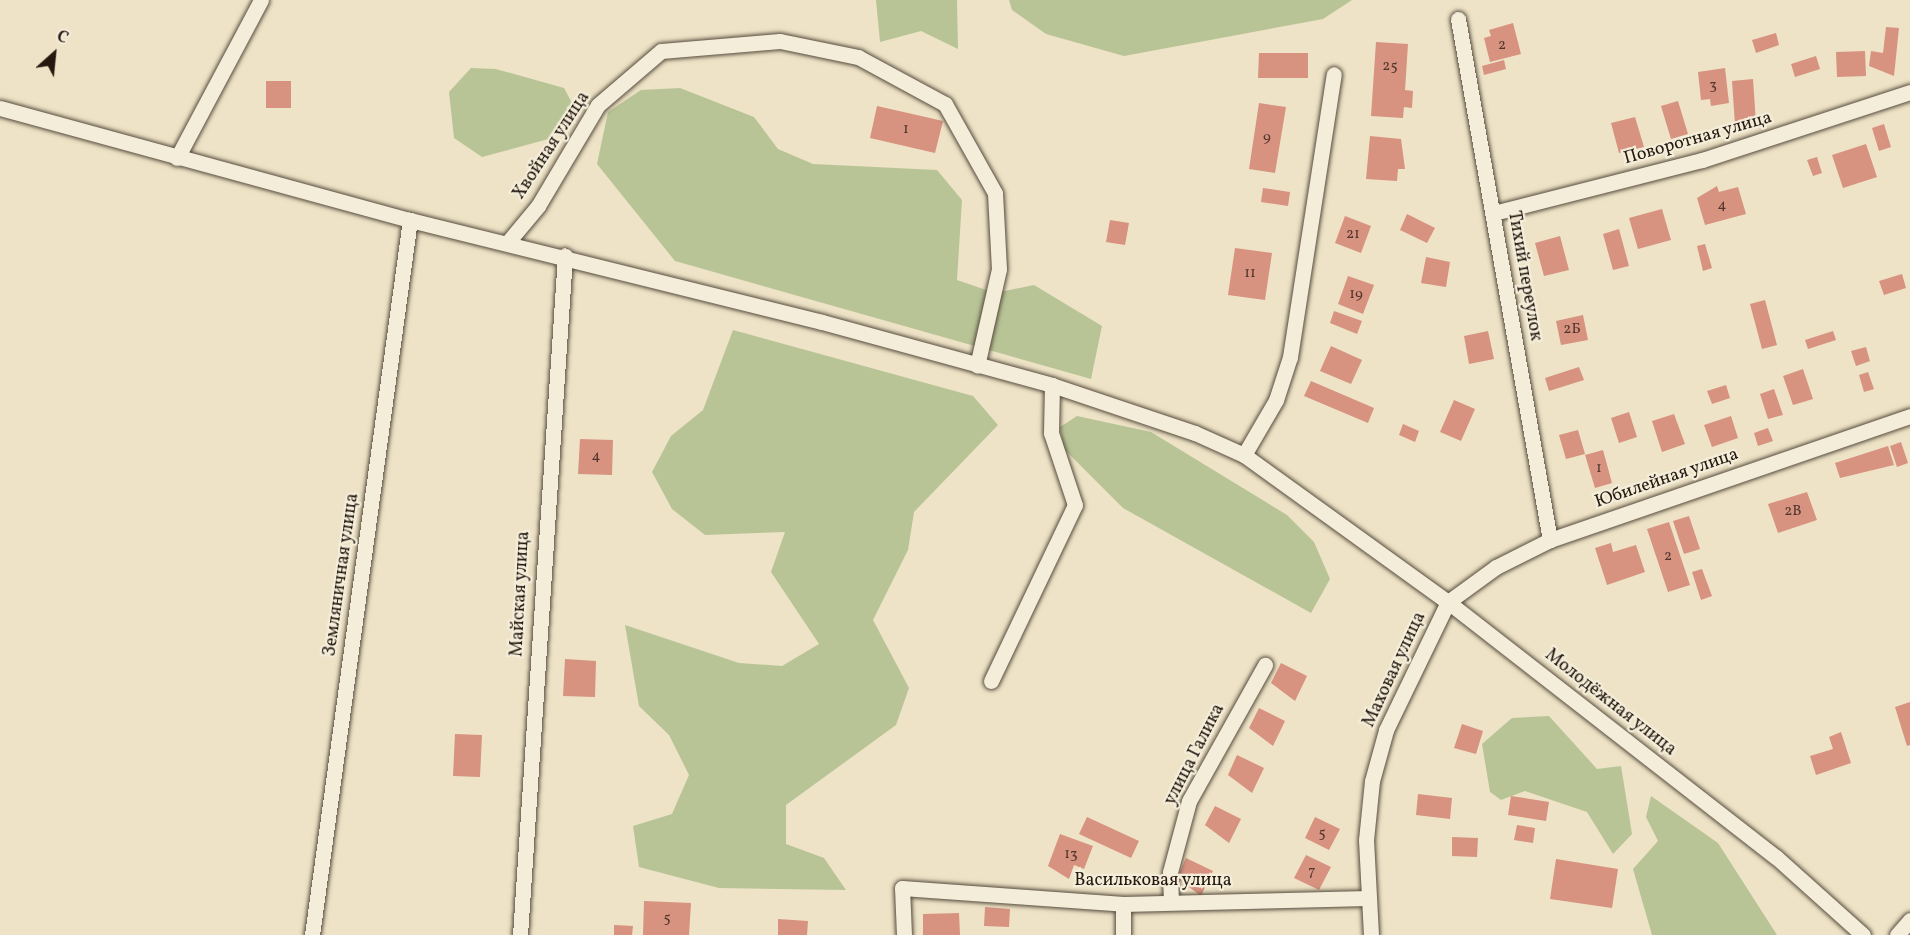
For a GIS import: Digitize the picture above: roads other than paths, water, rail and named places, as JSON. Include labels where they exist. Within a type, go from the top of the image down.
[{"type":"street","points":[[177,158],[261,0]]},
{"type":"street","name":"Тихий переулок","points":[[1458,19],[1550,540]]},
{"type":"street","name":"Хвойная улица","points":[[508,242],[538,206],[598,105],[661,51],[780,41],[858,57],[945,104],[995,193],[999,269],[977,366]]},
{"type":"street","points":[[1244,455],[1276,400],[1290,357],[1334,74]]},
{"type":"street","name":"Поворотная улица","points":[[1494,213],[1702,160],[1910,92]]},
{"type":"street","name":"Молодёжная улица","points":[[0,108],[410,220],[564,255],[1052,385],[1244,455],[1325,511],[1448,602],[1776,857],[1863,935]]},
{"type":"street","name":"Земляничная улица","points":[[312,935],[410,220]]},
{"type":"street","name":"Майская улица","points":[[520,935],[564,255]]},
{"type":"street","points":[[992,681],[1075,505],[1050,433],[1052,385]]},
{"type":"street","name":"Юбилейная улица","points":[[1448,602],[1496,567],[1550,540],[1910,416]]},
{"type":"street","name":"Маховая улица","points":[[1371,935],[1368,898],[1372,781],[1386,730],[1448,602]]},
{"type":"street","name":"улица Галика","points":[[1172,902],[1170,872],[1189,801],[1265,665]]},
{"type":"street","name":"Васильковая улица","points":[[904,935],[902,888],[1124,904],[1368,898]]},
{"type":"street","points":[[1123,935],[1124,904]]},
{"type":"street","points":[[1897,935],[1910,920]]}]
